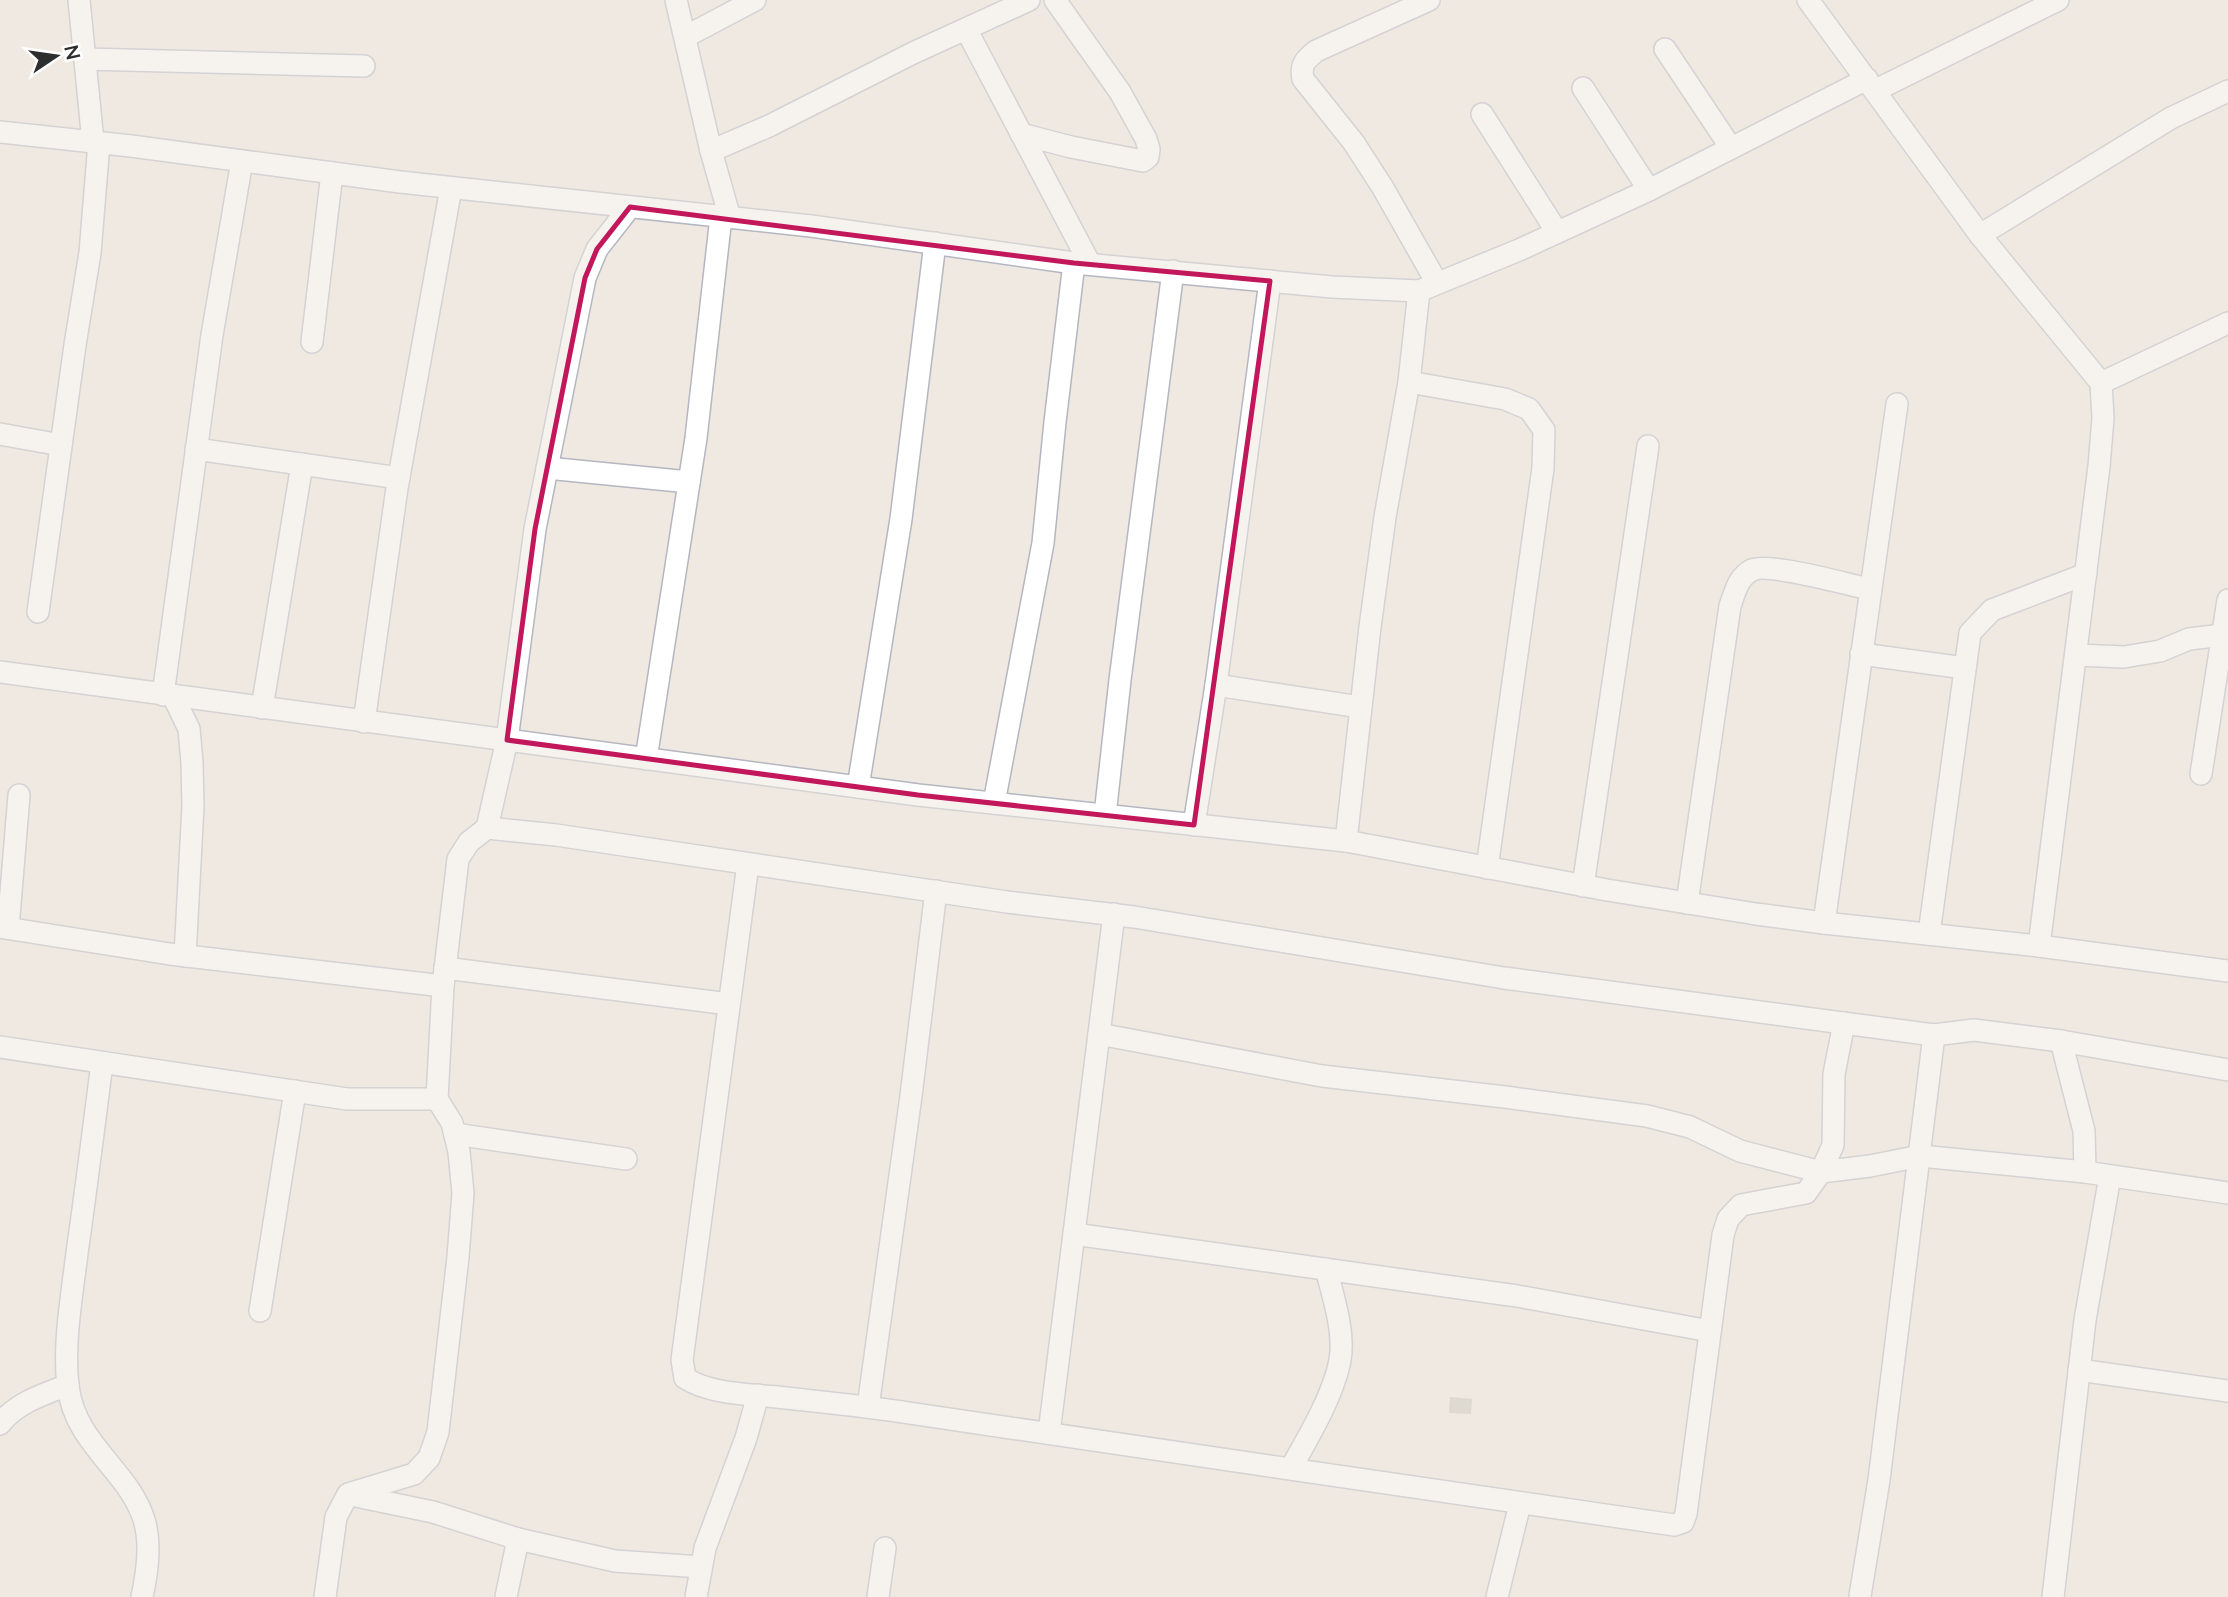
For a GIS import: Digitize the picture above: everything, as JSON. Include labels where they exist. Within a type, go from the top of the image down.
[{"type":"street","points":[[38,612],[90,253],[96,142],[79,0]]},
{"type":"street","points":[[646,759],[696,438],[725,217],[677,0]]},
{"type":"street","points":[[685,37],[755,0]]},
{"type":"street","points":[[711,151],[769,126],[1029,0]]},
{"type":"street","points":[[1021,134],[1071,147],[1143,160],[1148,157],[1146,139],[1120,92],[1055,0]]},
{"type":"street","points":[[1346,841],[1360,707],[1385,517],[1428,287],[1383,188],[1354,144],[1303,79],[1301,68],[1306,59],[1317,51],[1429,0]]},
{"type":"street","points":[[1808,0],[1980,235],[2101,383],[2104,418],[2039,946]]},
{"type":"street","points":[[0,132],[451,188],[811,226],[1082,263],[1332,286],[1428,287],[1558,232],[1731,148],[2058,0]]},
{"type":"street","points":[[966,29],[1021,134],[1082,263],[1055,422],[1044,543],[994,803]]},
{"type":"street","points":[[1665,49],[1731,148]]},
{"type":"street","points":[[85,59],[364,66]]},
{"type":"street","points":[[1583,88],[1649,190]]},
{"type":"street","points":[[1980,235],[2171,118],[2228,91]]},
{"type":"street","points":[[1482,114],[1558,232]]},
{"type":"street","points":[[185,956],[193,806],[192,762],[189,729],[168,696],[212,335],[242,161]]},
{"type":"street","points":[[312,342],[332,173]]},
{"type":"street","points":[[364,722],[399,478],[451,188]]},
{"type":"street","points":[[325,1597],[336,1517],[348,1494],[414,1474],[429,1458],[438,1432],[457,1271],[463,1193],[459,1152],[452,1123],[438,1099],[444,977],[458,859],[469,842],[487,828],[507,740],[535,529],[585,278],[597,249],[630,206]]},
{"type":"street","points":[[858,787],[901,519],[935,243]]},
{"type":"street","points":[[1105,815],[1173,271]]},
{"type":"street","points":[[1194,824],[1216,685],[1270,281]]},
{"type":"street","points":[[2101,383],[2228,323]]},
{"type":"street","points":[[1409,382],[1505,399],[1529,409],[1544,429],[1543,468],[1487,868]]},
{"type":"street","points":[[1824,923],[1897,404]]},
{"type":"street","points":[[0,434],[61,445]]},
{"type":"street","points":[[1583,886],[1648,446]]},
{"type":"street","points":[[197,449],[399,478]]},
{"type":"street","points":[[262,708],[302,464]]},
{"type":"street","points":[[547,468],[689,482]]},
{"type":"street","points":[[1687,903],[1730,606],[1740,580],[1754,569],[1772,568],[1870,589]]},
{"type":"street","points":[[1929,934],[1970,633],[1992,610],[2086,574]]},
{"type":"street","points":[[2201,774],[2225,636],[2228,600]]},
{"type":"street","points":[[2076,655],[2124,657],[2160,650],[2189,639],[2225,636]]},
{"type":"street","points":[[1861,654],[1965,668]]},
{"type":"street","points":[[0,672],[858,787],[1346,841],[1687,903],[1824,923],[2039,946],[2228,971]]},
{"type":"street","points":[[1216,685],[1360,707]]},
{"type":"street","points":[[19,795],[4,928],[185,956],[729,1004]]},
{"type":"street","points":[[487,828],[556,835],[936,891],[1114,914],[1504,978],[1934,1035],[1974,1030],[2061,1041],[2228,1070]]},
{"type":"street","points":[[748,864],[682,1360],[685,1378],[698,1386],[758,1395],[868,1407],[1520,1504],[1674,1525],[1683,1522],[1723,1235],[1728,1219],[1741,1205],[1806,1193],[1821,1172],[1833,1146],[1834,1074],[1844,1023]]},
{"type":"street","points":[[868,1407],[936,891]]},
{"type":"street","points":[[1049,1433],[1114,914]]},
{"type":"street","points":[[1099,1034],[1322,1076],[1647,1116],[1690,1127],[1740,1151],[1821,1172],[1920,1156],[2110,1175],[2228,1193]]},
{"type":"street","points":[[1860,1596],[1879,1480],[1934,1035]]},
{"type":"street","points":[[2061,1041],[2084,1131],[2085,1172]]},
{"type":"street","points":[[0,1047],[347,1099],[438,1099]]},
{"type":"street","points":[[102,1063],[72,1291],[68,1385],[74,1413],[95,1449],[121,1479],[145,1521],[148,1541],[147,1577],[142,1597]]},
{"type":"street","points":[[260,1311],[295,1091]]},
{"type":"street","points":[[455,1135],[626,1158]]},
{"type":"street","points":[[2058,1596],[2085,1320],[2110,1175]]},
{"type":"street","points":[[1074,1234],[1517,1296],[1710,1331]]},
{"type":"street","points":[[1291,1468],[1311,1432],[1341,1359],[1339,1320],[1326,1269]]},
{"type":"street","points":[[2079,1370],[2228,1391]]},
{"type":"street","points":[[0,1424],[31,1399],[68,1385]]},
{"type":"street","points":[[696,1597],[705,1548],[746,1438],[758,1395]]},
{"type":"street","points":[[348,1494],[433,1512],[518,1539],[615,1561],[701,1567]]},
{"type":"street","points":[[1497,1597],[1520,1504]]},
{"type":"street","points":[[506,1597],[518,1539]]},
{"type":"street","points":[[878,1597],[885,1548]]},
{"type":"highlighted area","points":[[630,207],[1074,263],[1270,281],[1194,825],[918,795],[507,740],[535,529],[585,278],[597,249]]},
{"type":"building","points":[[1451,1398],[1471,1400],[1470,1413],[1450,1412]]}]
